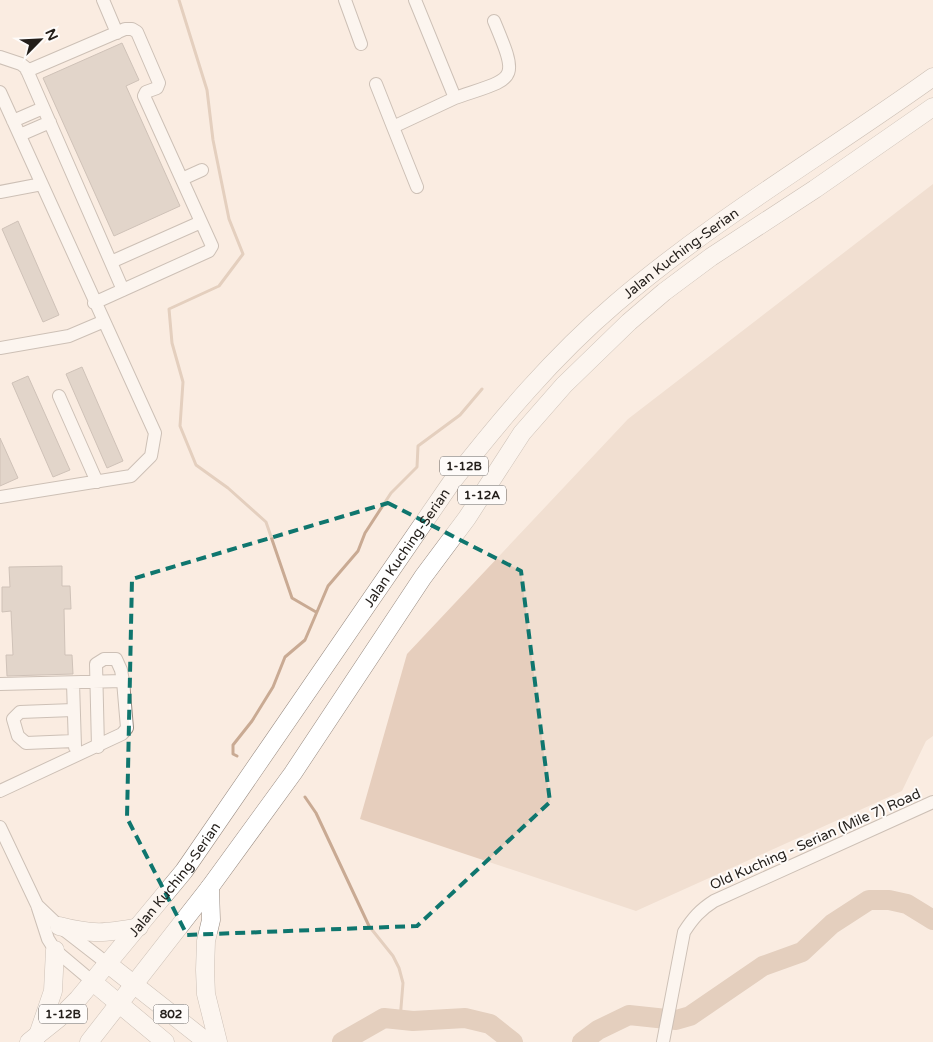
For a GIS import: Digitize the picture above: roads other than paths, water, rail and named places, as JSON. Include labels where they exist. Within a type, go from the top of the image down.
[{"type":"highway","name":"Jalan Kuching-Serian","points":[[34,1038],[59,1018],[93,982],[184,871],[451,483],[490,433],[534,383],[615,304],[659,268],[749,202],[933,77]]},
{"type":"highway","name":"Jalan Kuching-Serian","points":[[89,1042],[210,887],[294,773],[423,577],[467,518],[522,433],[564,385],[617,333],[664,292],[711,257],[815,189],[933,107]]},
{"type":"highway","points":[[210,887],[211,920],[206,941],[206,986],[212,1025],[218,1042]]},
{"type":"highway","points":[[59,926],[84,933],[106,933],[139,927]]},
{"type":"highway","points":[[34,1038],[53,990],[55,950]]},
{"type":"highway","name":"802","points":[[108,964],[207,1042]]},
{"type":"highway","name":"802","points":[[93,982],[154,1036],[165,1042]]},
{"type":"street","points":[[103,0],[117,33]]},
{"type":"street","points":[[345,0],[361,44]]},
{"type":"street","points":[[416,0],[455,98]]},
{"type":"street","points":[[393,127],[455,98],[498,83],[506,78],[510,72],[510,58],[494,20]]},
{"type":"street","points":[[27,71],[117,33],[132,29],[137,32],[160,83],[158,88],[146,92],[144,96],[212,246],[209,251],[94,303]]},
{"type":"street","points":[[0,57],[21,64],[27,71],[123,290]]},
{"type":"street","points":[[376,84],[417,187]]},
{"type":"street","points":[[0,92],[102,322],[155,434],[151,456],[131,476],[0,497]]},
{"type":"street","points":[[13,121],[43,108]]},
{"type":"street","points":[[20,135],[50,122]]},
{"type":"street","points":[[182,179],[202,170]]},
{"type":"street","points":[[0,192],[42,184]]},
{"type":"street","points":[[111,262],[201,222]]},
{"type":"street","points":[[0,348],[69,336],[102,322]]},
{"type":"street","points":[[59,396],[97,482]]},
{"type":"street","points":[[0,792],[98,747],[126,730],[123,681],[116,659],[104,659],[96,664],[98,747]]},
{"type":"street","points":[[0,684],[123,681]]},
{"type":"street","points":[[73,682],[76,757]]},
{"type":"street","points":[[73,710],[20,712],[13,719],[18,736],[26,743],[74,741]]},
{"type":"street","name":"Old Kuching - Serian (Mile 7) Road","points":[[662,1042],[684,932],[701,909],[714,901],[933,802]]},
{"type":"street","points":[[0,827],[38,905],[48,939],[55,950],[93,982]]},
{"type":"street","points":[[38,905],[59,926],[108,964]]},
{"type":"waterway","points":[[179,0],[207,90],[213,140],[229,219],[243,254],[219,286],[169,309],[172,343],[183,382],[180,426],[196,465],[228,488],[266,522],[292,598],[316,612]]},
{"type":"waterway","points":[[237,756],[233,754],[233,745],[252,721],[273,687],[285,657],[305,640],[328,586],[358,551],[365,533],[391,493],[417,467],[418,446],[460,415],[482,389]]},
{"type":"waterway","points":[[305,797],[316,813],[369,926],[393,956],[399,968],[403,983],[400,1020]]},
{"type":"waterway","points":[[582,1042],[598,1030],[629,1015],[676,1020],[690,1016],[763,966],[802,952],[832,924],[869,900],[889,900],[907,904],[933,920]]},
{"type":"waterway","points":[[342,1042],[384,1018],[413,1021],[465,1018],[490,1024],[513,1042]]}]
